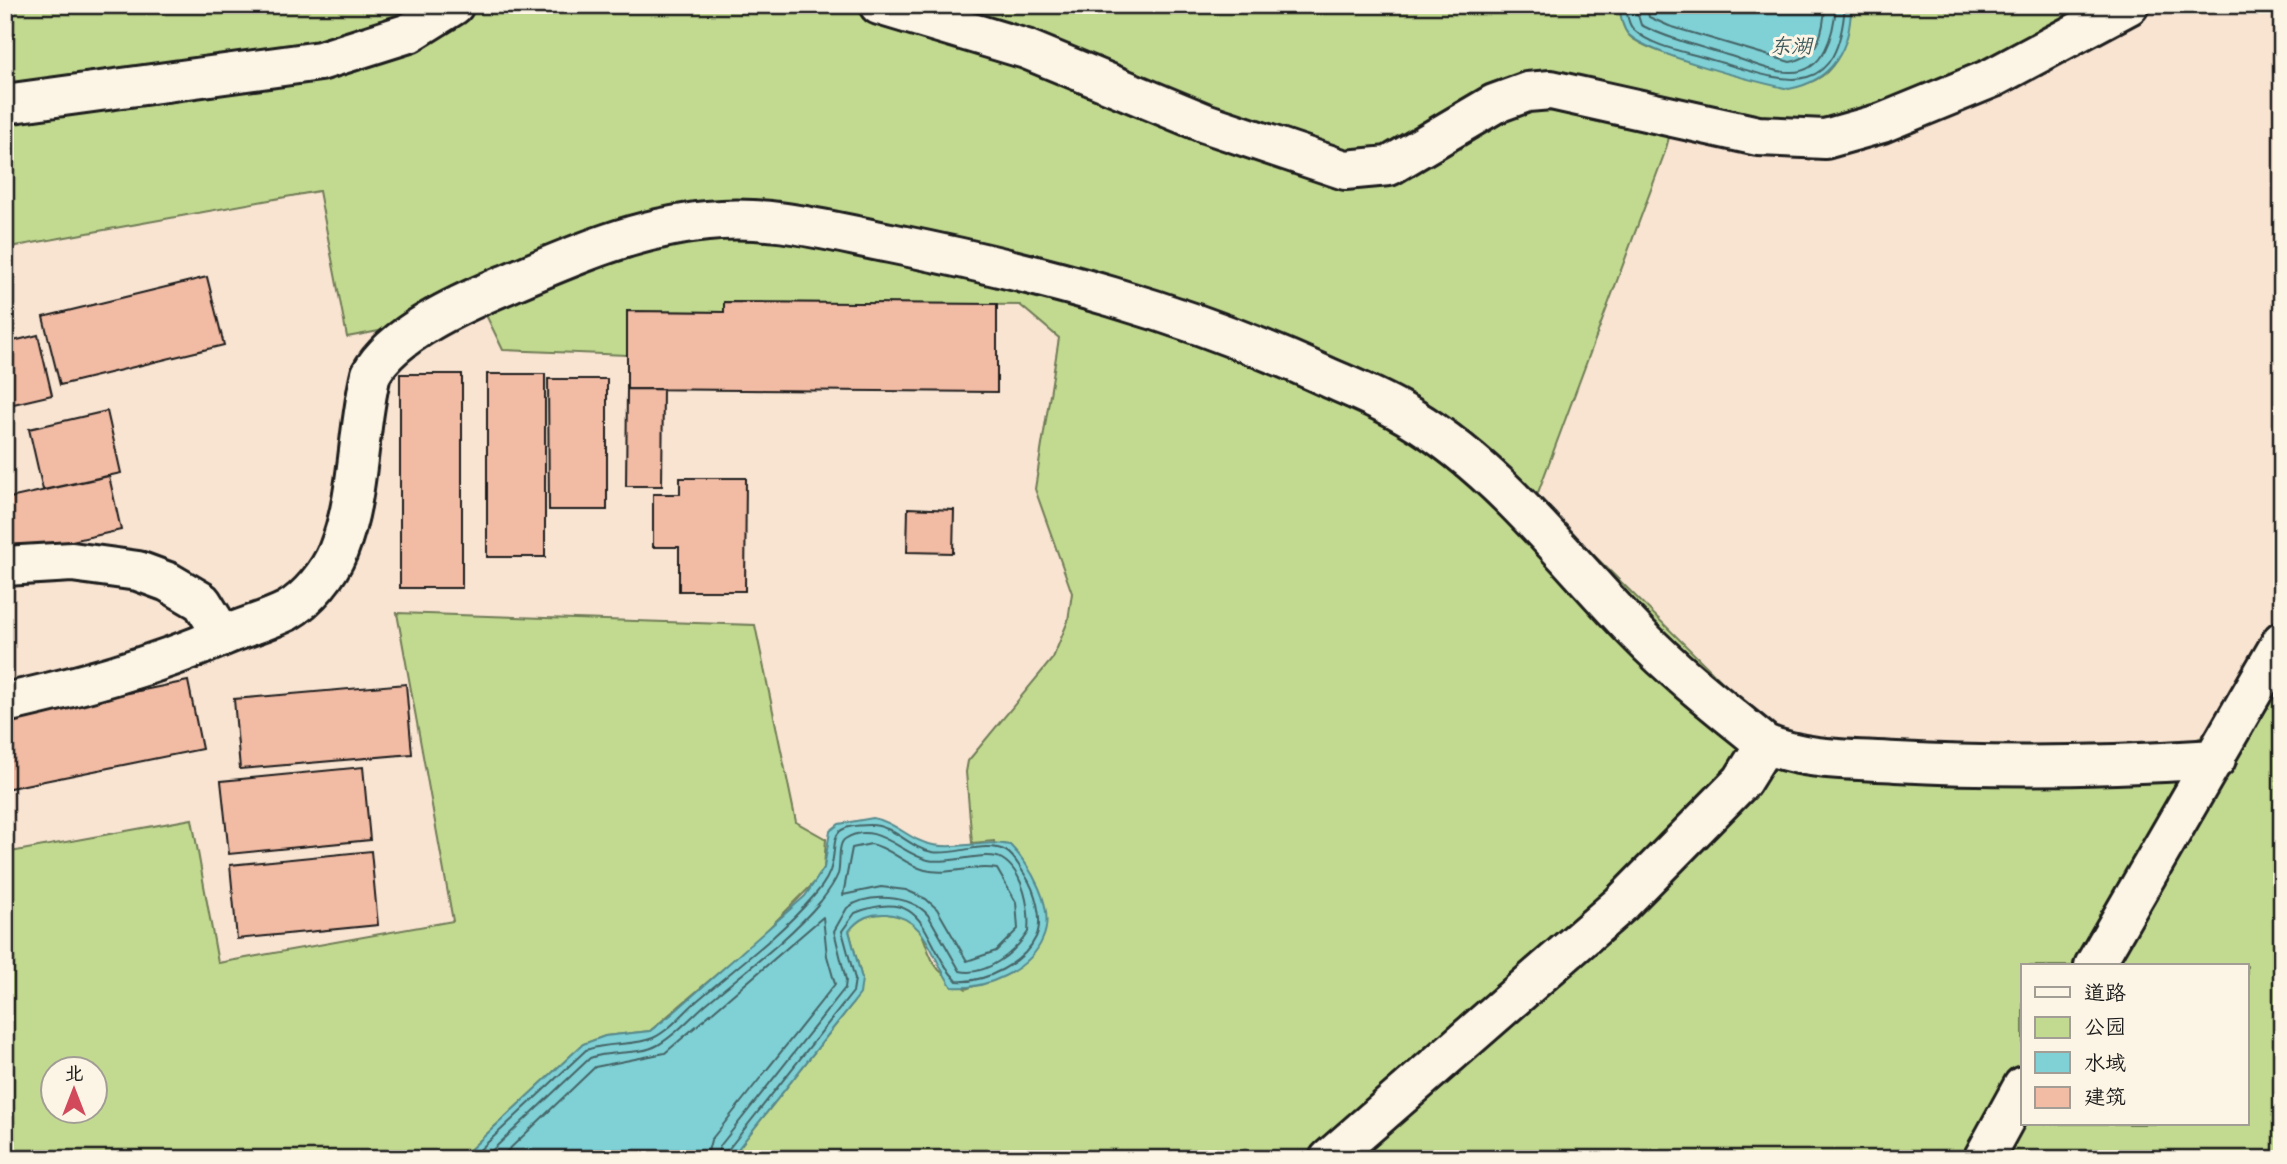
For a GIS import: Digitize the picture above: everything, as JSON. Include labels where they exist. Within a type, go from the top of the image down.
[{"type":"street","points":[[5,104],[320,61],[409,33],[454,5]]},
{"type":"street","points":[[880,5],[1026,49],[1267,146],[1345,170],[1368,170],[1396,162],[1494,104],[1527,92],[1551,90],[1758,136],[1825,139],[1882,123],[1992,78],[2129,5]]},
{"type":"street","points":[[5,703],[124,674],[288,610],[325,575],[338,551],[346,521],[371,374],[377,362],[405,338],[469,300],[615,240],[661,227],[756,219],[915,248],[1059,281],[1154,308],[1239,337],[1399,410],[1452,446],[1508,494],[1680,675],[1765,744],[1782,750],[1823,757],[1972,766],[2104,766],[2216,759]]},
{"type":"street","points":[[5,566],[72,562],[138,571],[168,582],[202,602],[223,636]]},
{"type":"street","points":[[2095,964],[2282,641]]},
{"type":"street","points":[[1329,1159],[1621,904],[1742,781],[1765,744]]},
{"type":"street","points":[[1983,1159],[2021,1090]]},
{"type":"green space","points":[[5,5],[1619,5],[1626,32],[1642,44],[1749,78],[1784,85],[1817,79],[1830,69],[1847,34],[1851,5],[2102,5],[2065,26],[1859,118],[1801,127],[1678,105],[1665,152],[1536,498],[1768,727],[1814,748],[2151,749],[2184,743],[2211,732],[2228,717],[2282,619],[2282,1159],[730,1159],[853,1003],[862,979],[849,930],[861,919],[875,914],[887,914],[912,921],[922,934],[928,952],[939,970],[966,989],[1010,973],[994,841],[972,843],[966,772],[968,761],[1053,658],[1068,621],[1072,593],[1035,489],[1059,338],[1020,305],[724,302],[724,312],[627,311],[627,355],[503,350],[472,286],[379,331],[347,337],[319,191],[5,248]]},
{"type":"green space","points":[[397,613],[755,625],[796,822],[826,839],[824,868],[818,879],[758,939],[650,1031],[605,1036],[583,1044],[460,1159],[5,1159],[5,853],[192,819],[218,963],[453,921]]},
{"type":"water","name":"东湖","points":[[1619,5],[1851,5],[1848,35],[1836,60],[1817,79],[1789,89],[1705,67],[1641,43],[1625,29]]},
{"type":"water","points":[[873,818],[933,845],[1010,845],[1033,875],[1044,901],[1046,926],[1037,950],[1017,969],[1005,976],[978,985],[952,987],[927,941],[912,923],[887,914],[875,914],[861,920],[849,931],[862,979],[860,994],[730,1159],[460,1159],[583,1044],[605,1036],[650,1031],[672,1014],[805,896],[824,868],[830,831],[839,824]]},
{"type":"building","points":[[207,277],[224,345],[60,385],[43,317]]},
{"type":"building","points":[[724,302],[997,304],[997,392],[627,389],[627,311],[724,312]]},
{"type":"building","points":[[38,335],[52,395],[5,406],[5,343]]},
{"type":"building","points":[[400,374],[462,374],[462,588],[400,588]]},
{"type":"building","points":[[487,374],[545,374],[545,557],[487,557]]},
{"type":"building","points":[[548,379],[607,379],[607,510],[549,510]]},
{"type":"building","points":[[627,389],[663,389],[662,486],[626,486]]},
{"type":"building","points":[[107,411],[121,473],[43,490],[29,429]]},
{"type":"building","points":[[109,476],[121,530],[5,556],[5,499]]},
{"type":"building","points":[[680,478],[746,478],[745,591],[679,591],[679,547],[653,547],[653,494],[680,494]]},
{"type":"building","points":[[908,508],[954,510],[953,553],[907,552]]},
{"type":"building","points":[[188,681],[202,749],[5,789],[5,718]]},
{"type":"building","points":[[406,684],[412,754],[240,769],[234,699]]},
{"type":"building","points":[[363,767],[370,840],[229,854],[221,781]]},
{"type":"building","points":[[371,851],[378,925],[237,939],[230,865]]}]
